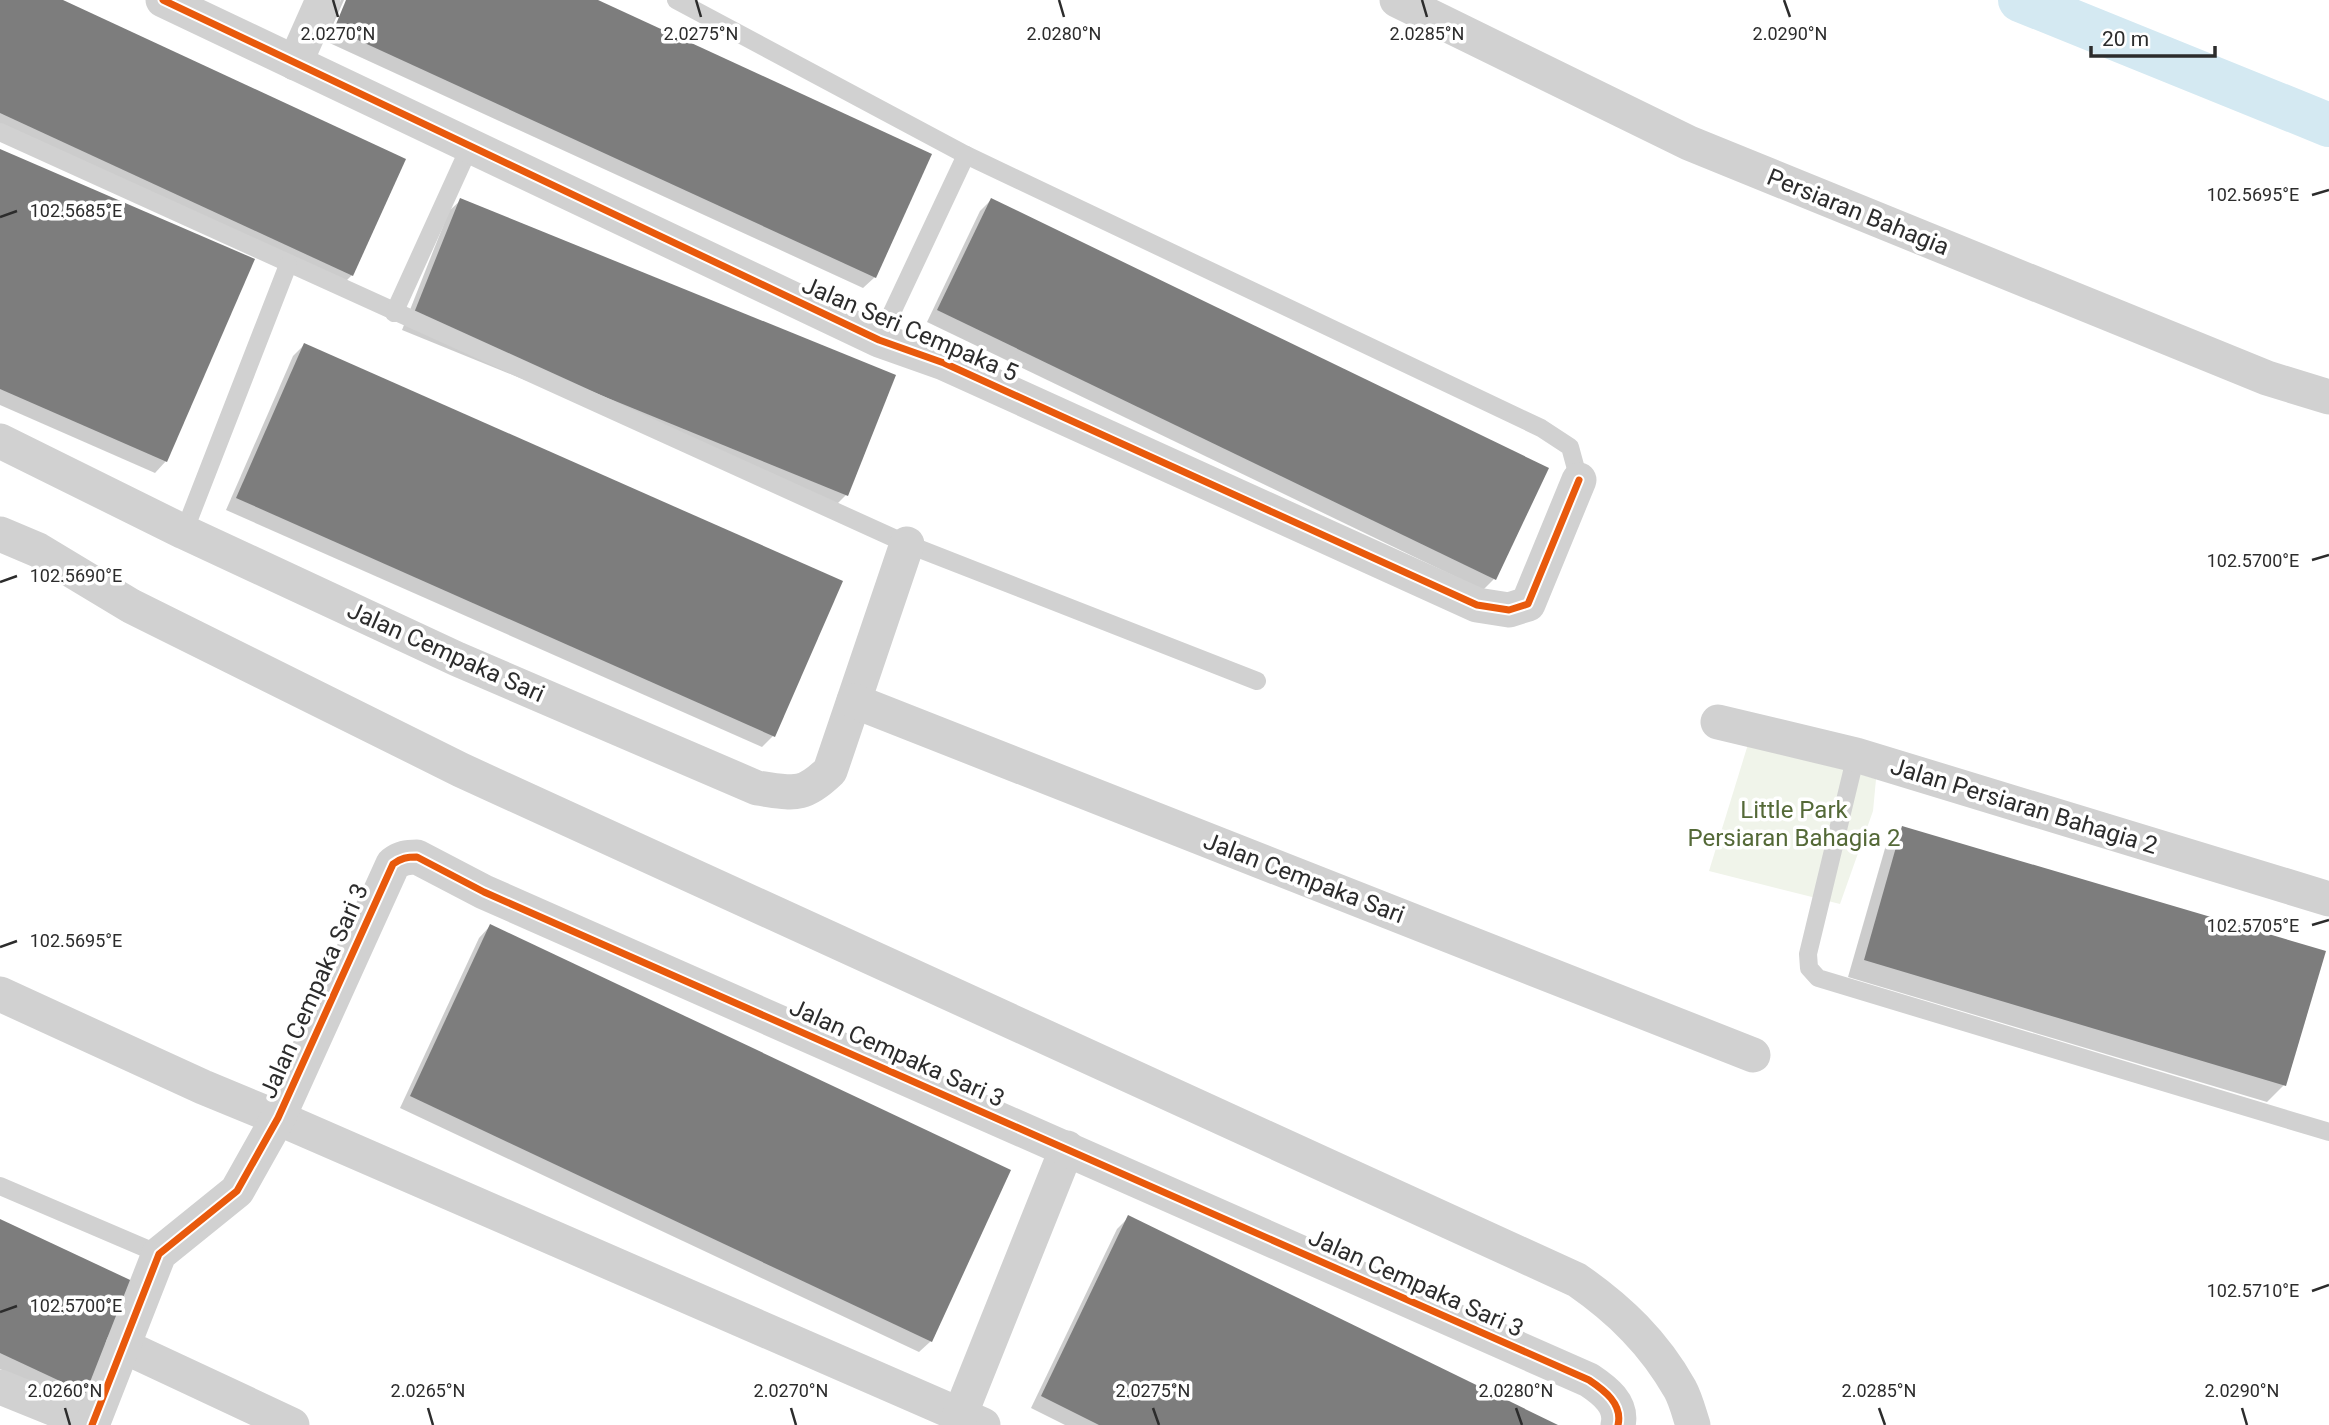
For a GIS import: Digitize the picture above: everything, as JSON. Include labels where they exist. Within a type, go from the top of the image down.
[{"type":"street","name":"Jalan Seri Cempaka 5","points":[[163,0],[879,340],[944,363],[1477,605],[1509,610],[1528,604],[1579,480]]},
{"type":"street","points":[[295,63],[323,0]]},
{"type":"street","name":"Persiaran Bahagia","points":[[1397,0],[1689,143],[2267,378],[2329,397]]},
{"type":"street","name":"Jalan Cempaka Sari","points":[[0,441],[184,532],[457,659],[757,788],[788,792],[811,789],[830,771],[907,544]]},
{"type":"street","points":[[0,534],[38,550],[131,606],[461,771],[1577,1280],[1611,1303],[1640,1332],[1681,1391],[1693,1425]]},
{"type":"street","name":"Jalan Cempaka Sari","points":[[854,701],[1753,1055]]},
{"type":"street","name":"Jalan Persiaran Bahagia 2","points":[[1718,722],[1856,755],[2329,899]]},
{"type":"street","name":"Jalan Cempaka Sari 3","points":[[278,1118],[393,864],[400,859],[417,857],[484,892],[1588,1380],[1611,1395],[1619,1419],[1618,1425]]},
{"type":"street","name":"Jalan Cempaka Sari 3","points":[[0,994],[203,1087],[971,1420]]},
{"type":"street","points":[[0,1387],[92,1425],[159,1254],[237,1191],[278,1118]]},
{"type":"street","points":[[971,1420],[1067,1148]]},
{"type":"street","points":[[123,1346],[292,1425]]},
{"type":"lane","points":[[676,0],[966,155],[1541,428],[1570,447],[1579,480]]},
{"type":"lane","points":[[0,132],[907,544],[1257,681]]},
{"type":"lane","points":[[394,313],[470,146]]},
{"type":"lane","points":[[879,340],[966,155]]},
{"type":"lane","points":[[184,532],[288,264]]},
{"type":"lane","points":[[1856,755],[1808,954],[1809,968],[1818,978],[2329,1132]]},
{"type":"lane","points":[[0,1186],[159,1254]]},
{"type":"green space","name":"Little Park Persiaran Bahagia 2","points":[[1749,741],[1876,779],[1873,811],[1840,904],[1709,871]]},
{"type":"building","points":[[0,0],[63,0],[406,159],[353,276],[0,113]]},
{"type":"building","points":[[346,0],[598,0],[932,154],[876,278],[334,29]]},
{"type":"building","points":[[0,149],[255,259],[167,462],[0,389]]},
{"type":"building","points":[[460,198],[896,375],[848,496],[412,318]]},
{"type":"building","points":[[991,198],[1549,468],[1496,580],[937,310]]},
{"type":"building","points":[[304,343],[843,581],[775,737],[236,498]]},
{"type":"building","points":[[1902,826],[2326,951],[2286,1086],[1864,960]]},
{"type":"building","points":[[490,924],[1011,1170],[932,1342],[410,1096]]},
{"type":"building","points":[[1128,1215],[1558,1425],[1099,1425],[1041,1396]]},
{"type":"building","points":[[0,1219],[143,1286],[92,1396],[0,1353]]},
{"type":"waterway","points":[[2020,0],[2329,125]]},
{"type":"cycle path","points":[[163,0],[879,340],[944,363],[1477,605],[1509,610],[1528,604],[1579,480]]},
{"type":"cycle path","points":[[92,1425],[159,1254],[237,1191],[278,1118],[393,864],[404,858],[417,857],[484,892],[1589,1380],[1615,1404],[1619,1417],[1618,1425]]}]
